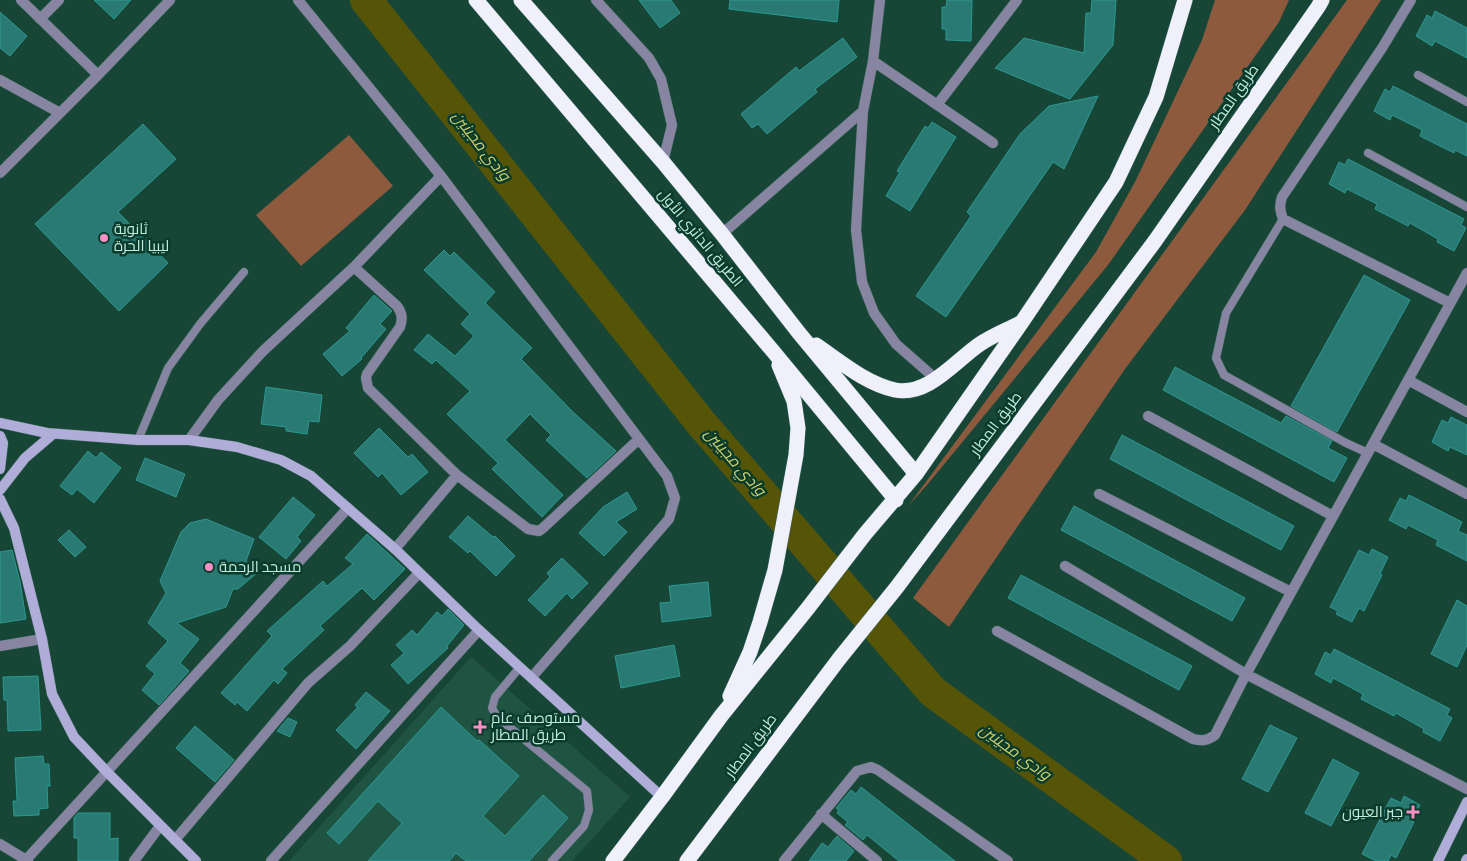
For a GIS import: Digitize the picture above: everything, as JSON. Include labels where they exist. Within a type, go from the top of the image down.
[{"type":"highway","name":"الطريق الدائري الأول","points":[[476,0],[772,350],[896,500]]},
{"type":"highway","name":"الطريق الدائري الأول","points":[[521,0],[663,162],[799,333],[916,474]]},
{"type":"highway","points":[[613,861],[721,716],[865,534],[896,500],[916,474],[1022,322],[1116,182],[1156,97],[1185,0]]},
{"type":"highway","name":"طريق المطار","points":[[687,861],[838,659],[897,586],[1155,241],[1320,2]]},
{"type":"highway","points":[[799,333],[860,376],[897,390],[915,388],[936,380],[980,344],[1022,322]]},
{"type":"highway","points":[[721,716],[750,652],[775,570],[796,455],[798,428],[794,401],[772,350]]},
{"type":"street","points":[[21,0],[98,75]]},
{"type":"street","points":[[40,19],[59,0]]},
{"type":"street","points":[[0,173],[170,0]]},
{"type":"street","points":[[298,0],[441,176],[667,476],[675,498],[669,519],[532,677]]},
{"type":"street","points":[[596,0],[649,58],[661,79],[672,125],[663,162]]},
{"type":"street","points":[[880,0],[874,60],[863,111],[856,230],[862,282],[874,313],[896,344],[936,380]]},
{"type":"street","points":[[937,105],[1017,0]]},
{"type":"street","points":[[1411,0],[1382,48],[1279,204],[1283,219],[1450,303]]},
{"type":"street","points":[[874,60],[993,143]]},
{"type":"street","points":[[0,80],[60,113]]},
{"type":"street","points":[[722,234],[863,111]]},
{"type":"street","points":[[189,440],[218,400],[264,351],[354,266],[441,176]]},
{"type":"street","points":[[354,266],[397,306],[401,312],[402,320],[400,327],[368,374],[366,378],[368,388],[457,476],[528,529],[539,530],[639,439]]},
{"type":"street","points":[[996,632],[1192,739],[1200,741],[1209,740],[1215,735],[1246,674],[1467,273]]},
{"type":"street","points":[[1408,380],[1467,412]]},
{"type":"street","points":[[1148,416],[1333,516]]},
{"type":"street","points":[[0,423],[53,434],[138,440],[189,440],[237,448],[280,460],[311,476],[395,549],[479,630],[662,797]]},
{"type":"street","points":[[0,490],[25,458],[53,434]]},
{"type":"street","points":[[0,436],[3,443],[0,469]]},
{"type":"street","points":[[1370,448],[1467,494]]},
{"type":"street","points":[[395,549],[457,476]]},
{"type":"street","points":[[1098,494],[1291,592]]},
{"type":"street","points":[[0,499],[14,528],[42,639],[52,694],[74,736],[107,772],[196,861]]},
{"type":"street","points":[[0,844],[26,860],[348,508]]},
{"type":"street","points":[[1065,566],[1246,674],[1467,789]]},
{"type":"street","points":[[175,840],[308,683],[350,646],[420,573]]},
{"type":"street","points":[[271,861],[479,630]]},
{"type":"street","points":[[0,646],[42,639]]},
{"type":"street","points":[[784,861],[857,771],[872,767],[1008,861]]},
{"type":"street","points":[[1438,861],[1467,802]]},
{"type":"street","points":[[822,814],[877,861]]},
{"type":"street","points":[[134,861],[160,826]]},
{"type":"lane","points":[[1418,75],[1467,102]]},
{"type":"lane","points":[[1368,153],[1467,207]]},
{"type":"lane","points":[[1283,219],[1226,313],[1216,358],[1224,375],[1346,443],[1370,448]]},
{"type":"lane","points":[[138,440],[168,368],[200,324],[244,272]]},
{"type":"lane","points":[[520,667],[495,697],[492,708],[497,717],[586,791],[589,810],[584,826],[552,861]]},
{"type":"shaded area","points":[[1215,0],[1289,0],[1279,22],[1108,265],[908,506],[1096,252],[1136,180],[1202,40]]},
{"type":"shaded area","points":[[1347,0],[1381,0],[1245,210],[1125,369],[949,627],[913,598]]},
{"type":"shaded area","points":[[349,135],[393,186],[301,266],[256,215]]},
{"type":"shaded area","name":"مستوصف عام طريق المطار","points":[[471,657],[630,797],[572,861],[289,861]]},
{"type":"building","points":[[94,0],[131,0],[114,19]]},
{"type":"building","points":[[639,0],[671,0],[680,13],[660,28]]},
{"type":"building","points":[[730,0],[839,0],[837,22],[729,9]]},
{"type":"building","points":[[947,0],[972,0],[971,41],[946,40],[946,29],[942,29],[942,7],[946,7]]},
{"type":"building","points":[[1092,0],[1116,0],[1113,45],[1070,99],[995,68],[1024,38],[1084,53],[1086,13],[1091,13]]},
{"type":"building","points":[[1435,11],[1467,28],[1467,58],[1435,41],[1432,46],[1416,36],[1427,15],[1432,18]]},
{"type":"building","points":[[0,12],[27,36],[10,56],[0,48]]},
{"type":"building","points":[[843,38],[857,57],[815,89],[817,92],[767,134],[758,124],[752,128],[741,114],[796,67],[799,71]]},
{"type":"building","points":[[1393,86],[1467,124],[1467,156],[1455,150],[1454,153],[1420,136],[1422,130],[1392,115],[1390,120],[1374,111],[1385,89],[1390,92]]},
{"type":"building","points":[[1098,96],[1064,169],[1053,162],[946,317],[916,296],[971,216],[967,212],[1020,134],[1049,106]]},
{"type":"building","points":[[932,122],[956,137],[910,211],[886,196],[900,172],[897,171],[925,126],[928,128]]},
{"type":"building","points":[[143,124],[176,159],[118,212],[168,263],[119,311],[35,224]]},
{"type":"building","points":[[1348,159],[1464,219],[1461,225],[1466,228],[1454,251],[1437,242],[1438,239],[1410,223],[1408,226],[1375,209],[1377,204],[1347,189],[1345,193],[1329,184],[1339,162],[1345,165]]},
{"type":"building","points":[[444,250],[450,256],[454,252],[495,292],[485,303],[532,348],[521,359],[573,412],[616,451],[587,478],[546,440],[551,435],[530,414],[505,440],[563,495],[542,517],[492,469],[498,463],[447,414],[470,391],[436,360],[432,364],[414,350],[428,334],[455,356],[474,336],[461,324],[470,314],[424,270]]},
{"type":"building","points":[[1364,275],[1410,300],[1337,432],[1291,406]]},
{"type":"building","points":[[374,295],[392,311],[380,324],[386,329],[362,359],[342,376],[323,354],[350,331],[346,328]]},
{"type":"building","points":[[1175,367],[1281,423],[1286,416],[1332,441],[1328,448],[1347,458],[1334,482],[1163,390]]},
{"type":"building","points":[[266,387],[322,395],[319,422],[309,421],[307,434],[286,431],[286,427],[261,424]]},
{"type":"building","points":[[1451,417],[1467,425],[1467,455],[1450,447],[1448,451],[1432,442],[1442,420],[1448,423]]},
{"type":"building","points":[[379,428],[408,457],[412,454],[428,472],[401,495],[382,473],[378,477],[354,453]]},
{"type":"building","points":[[1122,435],[1294,526],[1281,550],[1110,459]]},
{"type":"building","points":[[88,451],[96,458],[101,452],[121,468],[94,503],[77,489],[72,495],[60,486]]},
{"type":"building","points":[[145,458],[185,474],[176,497],[136,480]]},
{"type":"building","points":[[627,492],[637,509],[616,522],[627,532],[604,556],[579,533],[603,507]]},
{"type":"building","points":[[1409,495],[1462,522],[1458,531],[1467,535],[1467,561],[1436,545],[1438,540],[1408,525],[1406,529],[1389,520],[1400,498],[1406,501]]},
{"type":"building","points":[[293,497],[315,515],[297,537],[301,541],[286,559],[259,537]]},
{"type":"building","points":[[1074,506],[1245,598],[1232,621],[1061,530]]},
{"type":"building","points":[[468,516],[493,537],[495,536],[515,556],[496,576],[470,551],[468,553],[449,537]]},
{"type":"building","name":"مسجد الرحمة","points":[[206,519],[254,539],[246,561],[258,572],[238,589],[233,589],[226,607],[177,623],[199,639],[180,663],[189,671],[159,705],[142,690],[155,674],[146,666],[168,641],[148,623],[166,593],[160,581],[181,532],[190,523]]},
{"type":"building","points":[[69,530],[86,547],[75,557],[58,540]]},
{"type":"building","points":[[367,534],[405,569],[374,600],[362,588],[320,626],[324,630],[282,669],[287,673],[278,684],[274,680],[247,711],[237,702],[235,705],[221,693],[272,636],[267,631],[323,581],[327,586],[353,564],[345,558]]},
{"type":"building","points":[[1372,549],[1388,557],[1380,574],[1382,575],[1364,611],[1359,608],[1352,622],[1336,614],[1338,611],[1330,607],[1359,550],[1369,555]]},
{"type":"building","points":[[12,550],[26,619],[0,623],[0,552]]},
{"type":"building","points":[[562,558],[588,583],[572,599],[567,593],[545,616],[528,600],[550,577],[547,573]]},
{"type":"building","points":[[1021,575],[1192,666],[1179,690],[1008,598]]},
{"type":"building","points":[[708,582],[711,616],[662,622],[660,603],[671,602],[669,586]]},
{"type":"building","points":[[1457,600],[1467,606],[1467,645],[1457,667],[1431,654]]},
{"type":"building","points":[[448,609],[464,625],[447,646],[448,648],[408,684],[391,665],[404,653],[396,645],[412,630],[417,635],[437,612],[442,616]]},
{"type":"building","points":[[674,645],[680,676],[621,688],[615,656]]},
{"type":"building","points":[[1334,649],[1450,709],[1447,715],[1452,718],[1440,741],[1423,732],[1424,729],[1396,713],[1394,716],[1361,699],[1363,694],[1333,678],[1331,683],[1315,674],[1325,652],[1331,655]]},
{"type":"building","points":[[38,676],[41,730],[8,731],[7,700],[4,700],[3,677]]},
{"type":"building","points":[[366,692],[390,711],[356,749],[336,730],[358,707],[355,705]]},
{"type":"building","points":[[441,707],[477,741],[479,740],[519,776],[483,816],[505,836],[543,795],[568,818],[529,861],[466,861],[456,853],[449,861],[368,861],[402,823],[378,801],[339,844],[327,833]]},
{"type":"building","points":[[288,718],[297,722],[290,737],[277,731]]},
{"type":"building","points":[[1270,725],[1297,738],[1268,792],[1242,779]]},
{"type":"building","points":[[195,726],[234,760],[215,782],[176,748]]},
{"type":"building","points":[[43,756],[44,764],[49,764],[48,808],[39,809],[39,815],[14,816],[13,801],[17,801],[15,758]]},
{"type":"building","points":[[1333,759],[1359,773],[1331,826],[1305,813]]},
{"type":"building","points":[[861,787],[955,861],[899,861],[867,835],[863,840],[845,825],[848,822],[837,813],[839,810],[836,808],[851,790],[856,794]]},
{"type":"building","points":[[1404,796],[1420,805],[1411,821],[1414,822],[1396,858],[1391,855],[1388,861],[1376,861],[1362,854],[1391,798],[1401,803]]},
{"type":"building","points":[[78,813],[110,813],[110,839],[118,838],[118,861],[78,861],[78,838],[74,838],[74,818]]},
{"type":"building","points":[[837,836],[854,851],[846,861],[809,861],[822,843],[828,847]]},
{"type":"waterway","name":"وادي مجينين","points":[[366,0],[701,423],[933,692],[1166,861]]},
{"type":"place","name":"ثانوية ليبيا الحرة","points":[[104,238]]},
{"type":"place","name":"مسجد الرحمة","points":[[209,567]]},
{"type":"place","name":"مستوصف عام طريق المطار","points":[[480,727]]},
{"type":"place","name":"جبر العيون","points":[[1413,812]]}]
